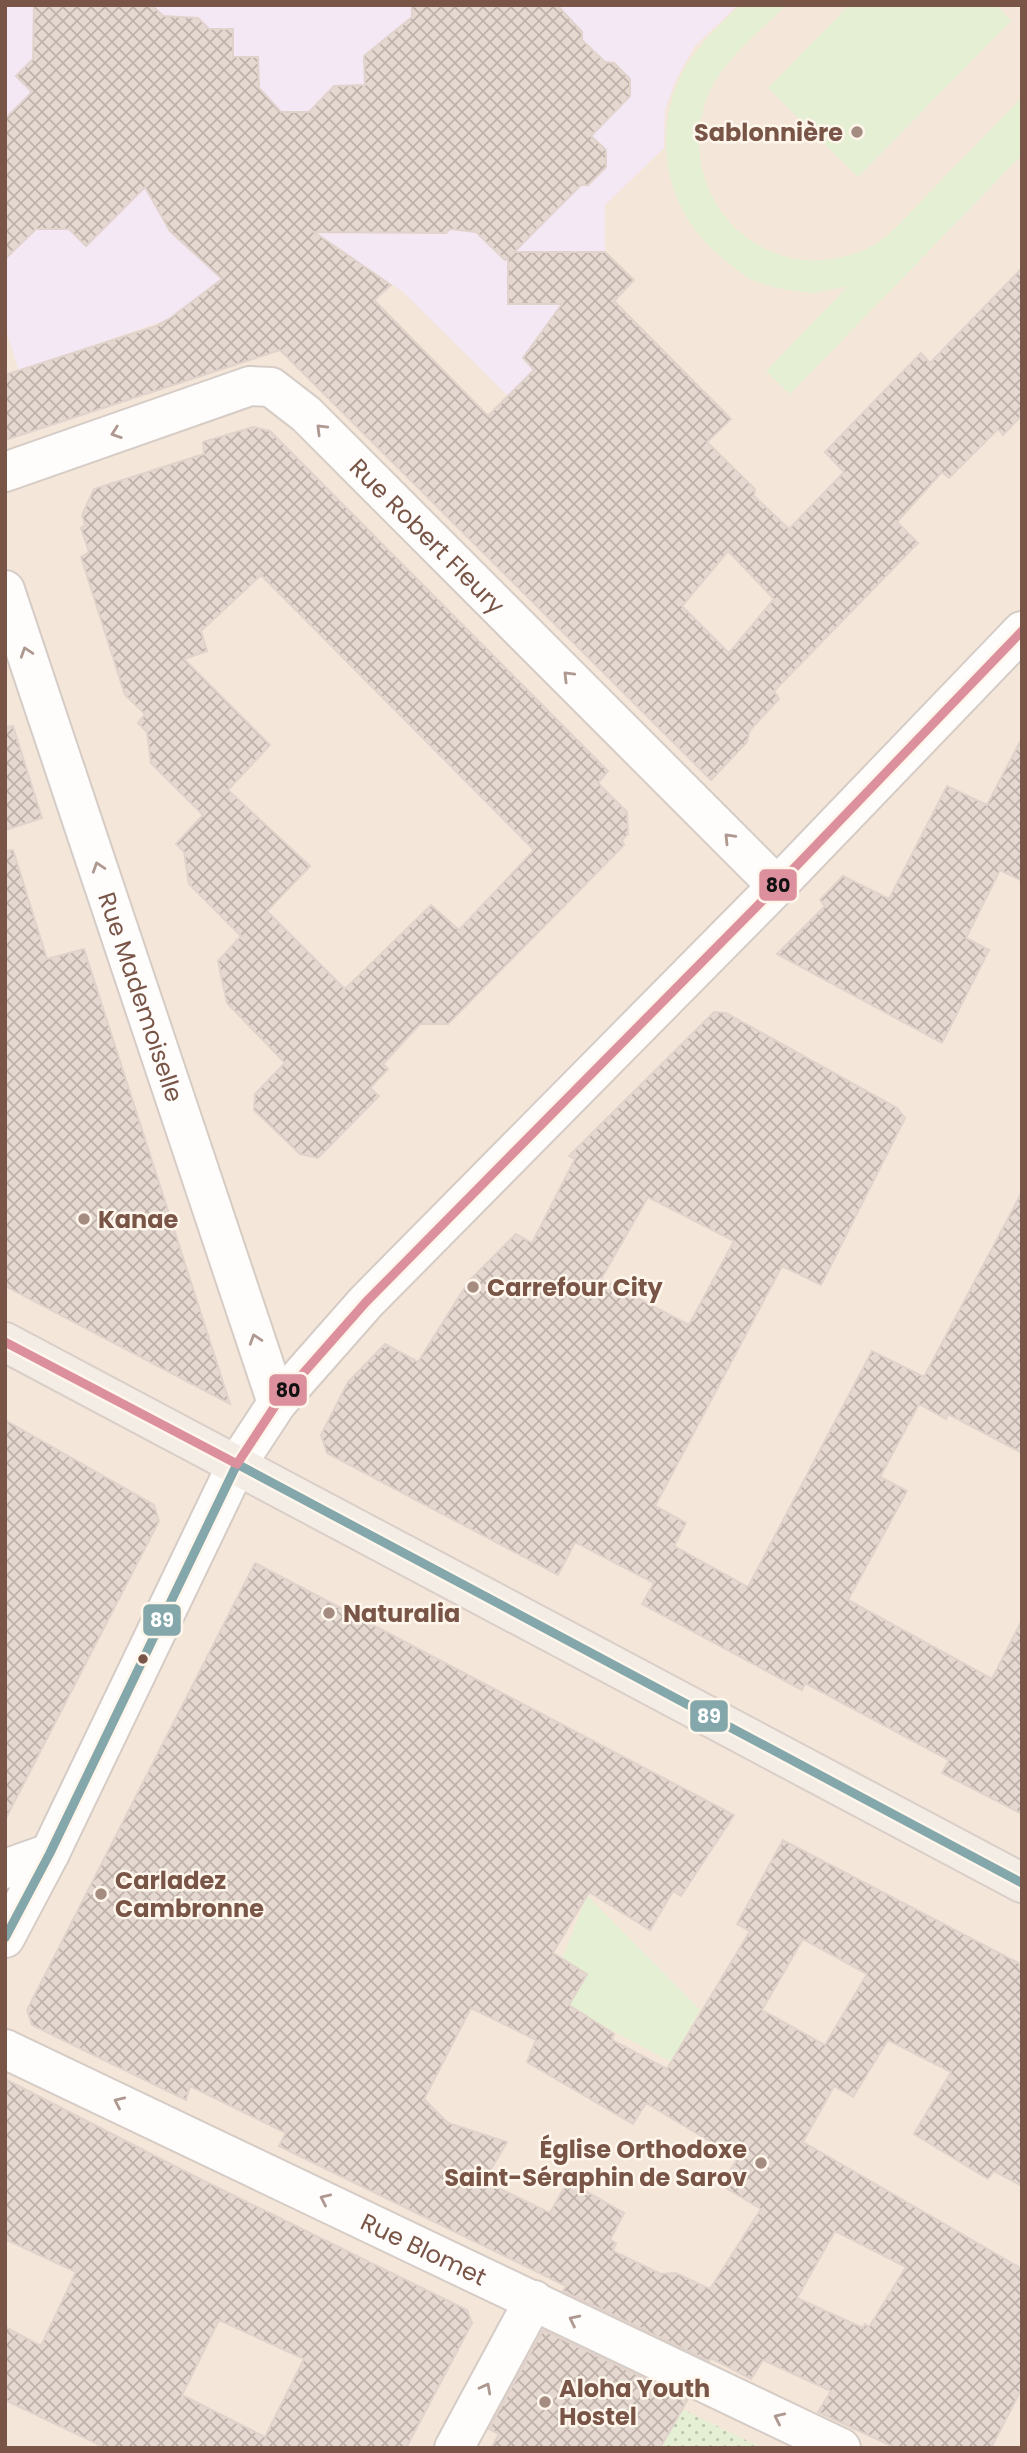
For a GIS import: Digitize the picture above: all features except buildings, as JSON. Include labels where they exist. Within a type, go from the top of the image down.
[{"type":"main road","points":[[5,1342],[1022,1883]]},
{"type":"street","name":"Rue Robert Fleury","points":[[5,472],[250,386],[271,387],[306,414],[777,886]]},
{"type":"street","name":"Rue Mademoiselle","points":[[5,590],[277,1404]]},
{"type":"street","points":[[5,1938],[50,1853],[237,1464],[277,1404],[375,1292],[777,886],[1022,631]]},
{"type":"street","points":[[5,1869],[50,1853]]},
{"type":"street","name":"Rue Blomet","points":[[5,2049],[841,2448]]},
{"type":"street","points":[[454,2448],[534,2300]]},
{"type":"shaded area","points":[[5,5],[1022,5],[1022,2448],[5,2448]]},
{"type":"shaded area","points":[[5,5],[738,5],[694,47],[676,80],[665,110],[664,148],[605,205],[605,252],[614,301],[631,318],[631,327],[638,333],[647,333],[664,351],[664,358],[671,358],[727,415],[727,422],[707,443],[755,489],[754,496],[508,396],[403,292],[292,217],[270,242],[169,319],[19,371],[5,327]]},
{"type":"green space","points":[[740,5],[786,5],[731,60],[713,85],[707,98],[699,135],[703,170],[715,202],[736,228],[762,247],[794,258],[829,260],[866,249],[884,238],[1022,97],[1022,155],[790,394],[766,371],[847,287],[814,293],[803,292],[765,285],[742,274],[706,243],[691,223],[679,202],[667,155],[671,105],[684,69],[698,49]]},
{"type":"green space","name":"Sablonnière","points":[[849,5],[996,5],[1011,21],[858,177],[768,88]]},
{"type":"green space","points":[[587,1895],[700,2010],[671,2062],[548,1996]]},
{"type":"green space","points":[[682,2409],[762,2448],[660,2448]]},
{"type":"transit line","name":"80","points":[[5,1342],[237,1464],[277,1403],[366,1302],[777,886],[1022,631]]},
{"type":"transit line","name":"89","points":[[5,1938],[50,1853],[237,1464],[1022,1883]]},
{"type":"place","name":"Sablonnière","points":[[857,132]]},
{"type":"place","name":"Kanae","points":[[84,1219]]},
{"type":"place","name":"Carrefour City","points":[[473,1287]]},
{"type":"place","name":"Naturalia","points":[[329,1613]]},
{"type":"place","name":"Carladez Cambronne","points":[[101,1894]]},
{"type":"place","name":"Église Orthodoxe Saint-Séraphin de Sarov","points":[[761,2163]]},
{"type":"place","name":"Aloha Youth Hostel","points":[[545,2402]]}]
